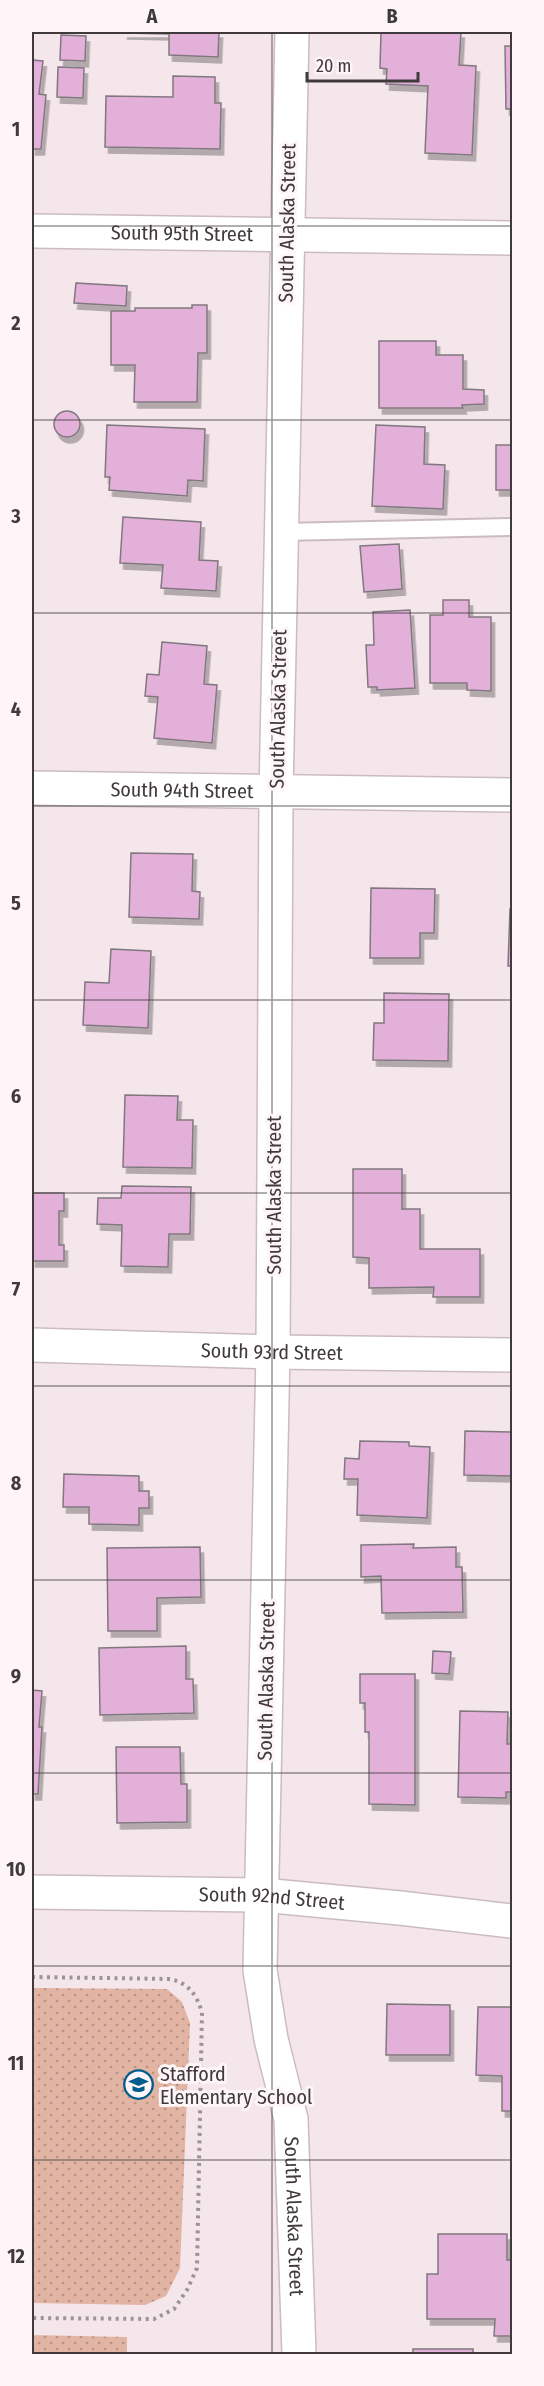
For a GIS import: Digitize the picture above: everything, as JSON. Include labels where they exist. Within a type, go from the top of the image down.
[{"type":"street","name":"South Alaska Street","points":[[292,32],[276,793],[273,1352],[260,1970],[264,2001],[291,2119],[299,2355]]},
{"type":"street","name":"South 95th Street","points":[[32,231],[513,238]]},
{"type":"street","name":"South 94th Street","points":[[32,788],[513,795]]},
{"type":"street","name":"South 93rd Street","points":[[32,1345],[273,1352],[513,1355]]},
{"type":"street","name":"South 92nd Street","points":[[32,1892],[262,1896],[513,1921]]},
{"type":"lane","points":[[281,532],[513,527]]},
{"type":"path","points":[[32,1977],[171,1979],[183,1983],[197,1996],[202,2012],[196,2268],[186,2290],[174,2309],[154,2319],[32,2318]]},
{"type":"shaded area","points":[[32,1988],[167,1989],[182,2002],[190,2023],[180,2268],[166,2296],[145,2305],[32,2303]]},
{"type":"shaded area","points":[[32,2335],[127,2337],[127,2354],[32,2354]]},
{"type":"building","points":[[124,32],[219,32],[218,57],[169,55],[169,34]]},
{"type":"building","points":[[381,32],[461,32],[459,65],[476,66],[472,155],[425,153],[428,86],[386,84],[387,69],[380,68]]},
{"type":"building","points":[[61,35],[86,36],[85,61],[60,60]]},
{"type":"building","points":[[505,46],[512,46],[512,109],[506,109]]},
{"type":"building","points":[[32,60],[43,61],[39,94],[46,95],[41,149],[32,149]]},
{"type":"building","points":[[58,67],[84,68],[83,98],[57,97]]},
{"type":"building","points":[[173,76],[215,77],[215,103],[221,103],[220,149],[105,147],[106,96],[173,97]]},
{"type":"building","points":[[76,283],[127,286],[126,306],[74,303]]},
{"type":"building","points":[[192,305],[207,305],[207,353],[198,353],[197,402],[134,402],[135,365],[111,365],[111,311],[135,311],[135,308],[192,308]]},
{"type":"building","points":[[379,341],[436,341],[436,355],[463,355],[463,389],[484,390],[484,404],[462,405],[463,408],[379,408]]},
{"type":"building","points":[[67,411],[77,414],[80,424],[77,434],[67,437],[57,434],[54,424],[57,414]]},
{"type":"building","points":[[107,425],[205,429],[203,481],[188,480],[187,496],[109,490],[110,477],[105,477]]},
{"type":"building","points":[[376,425],[425,427],[424,464],[445,465],[443,509],[372,506]]},
{"type":"building","points":[[496,445],[512,445],[512,490],[496,490]]},
{"type":"building","points":[[123,517],[201,522],[199,560],[218,561],[216,591],[161,588],[163,565],[120,563]]},
{"type":"building","points":[[399,544],[402,589],[364,592],[360,546]]},
{"type":"building","points":[[443,600],[469,600],[469,617],[491,617],[491,691],[467,690],[467,683],[430,683],[430,615],[443,615]]},
{"type":"building","points":[[410,610],[415,688],[377,690],[377,687],[368,687],[366,645],[374,645],[373,612]]},
{"type":"building","points":[[162,642],[207,646],[204,684],[217,685],[212,743],[154,738],[158,697],[145,696],[147,674],[159,675]]},
{"type":"building","points":[[131,853],[193,854],[192,891],[200,892],[199,919],[129,917]]},
{"type":"building","points":[[371,888],[435,889],[434,933],[420,933],[420,958],[370,958]]},
{"type":"building","points":[[510,909],[512,909],[512,966],[508,966]]},
{"type":"building","points":[[111,949],[151,951],[148,1028],[83,1025],[85,982],[109,983]]},
{"type":"building","points":[[384,993],[449,994],[448,1061],[373,1060],[374,1023],[384,1023]]},
{"type":"building","points":[[125,1095],[178,1096],[177,1120],[193,1120],[192,1168],[123,1167]]},
{"type":"building","points":[[353,1169],[402,1169],[402,1209],[420,1209],[420,1249],[480,1249],[480,1297],[433,1297],[434,1287],[369,1288],[369,1258],[353,1257]]},
{"type":"building","points":[[122,1186],[191,1187],[190,1234],[169,1234],[168,1267],[121,1266],[122,1225],[97,1224],[98,1198],[121,1198]]},
{"type":"building","points":[[32,1193],[64,1193],[64,1211],[59,1211],[59,1245],[64,1245],[64,1261],[32,1261]]},
{"type":"building","points":[[465,1431],[512,1432],[512,1476],[464,1475]]},
{"type":"building","points":[[360,1441],[409,1442],[409,1446],[430,1447],[427,1518],[357,1515],[358,1479],[344,1479],[345,1458],[359,1459]]},
{"type":"building","points":[[64,1474],[139,1476],[139,1491],[149,1491],[149,1508],[139,1508],[139,1525],[89,1524],[89,1507],[63,1507]]},
{"type":"building","points":[[414,1544],[413,1548],[456,1547],[456,1567],[462,1567],[463,1612],[382,1613],[381,1576],[361,1577],[361,1545]]},
{"type":"building","points":[[200,1547],[201,1597],[157,1598],[157,1631],[108,1631],[107,1548]]},
{"type":"building","points":[[186,1646],[186,1679],[193,1679],[194,1713],[100,1715],[99,1648]]},
{"type":"building","points":[[433,1651],[451,1652],[449,1674],[432,1673]]},
{"type":"building","points":[[360,1674],[415,1674],[415,1805],[369,1804],[369,1732],[365,1732],[365,1703],[360,1703]]},
{"type":"building","points":[[32,1690],[42,1691],[38,1794],[32,1794]]},
{"type":"building","points":[[460,1711],[508,1712],[507,1744],[512,1744],[512,1792],[506,1792],[506,1798],[458,1797]]},
{"type":"building","points":[[116,1747],[180,1747],[181,1784],[187,1784],[187,1822],[117,1823]]},
{"type":"building","points":[[387,2004],[450,2005],[450,2055],[386,2055]]},
{"type":"building","points":[[478,2007],[512,2007],[512,2111],[502,2111],[502,2076],[476,2075]]},
{"type":"building","points":[[438,2234],[507,2234],[507,2260],[512,2260],[512,2336],[494,2336],[495,2319],[427,2319],[427,2274],[438,2274]]},
{"type":"building","points":[[413,2349],[473,2349],[473,2354],[413,2354]]},
{"type":"place","name":"Stafford Elementary School","points":[[139,2085]]}]
